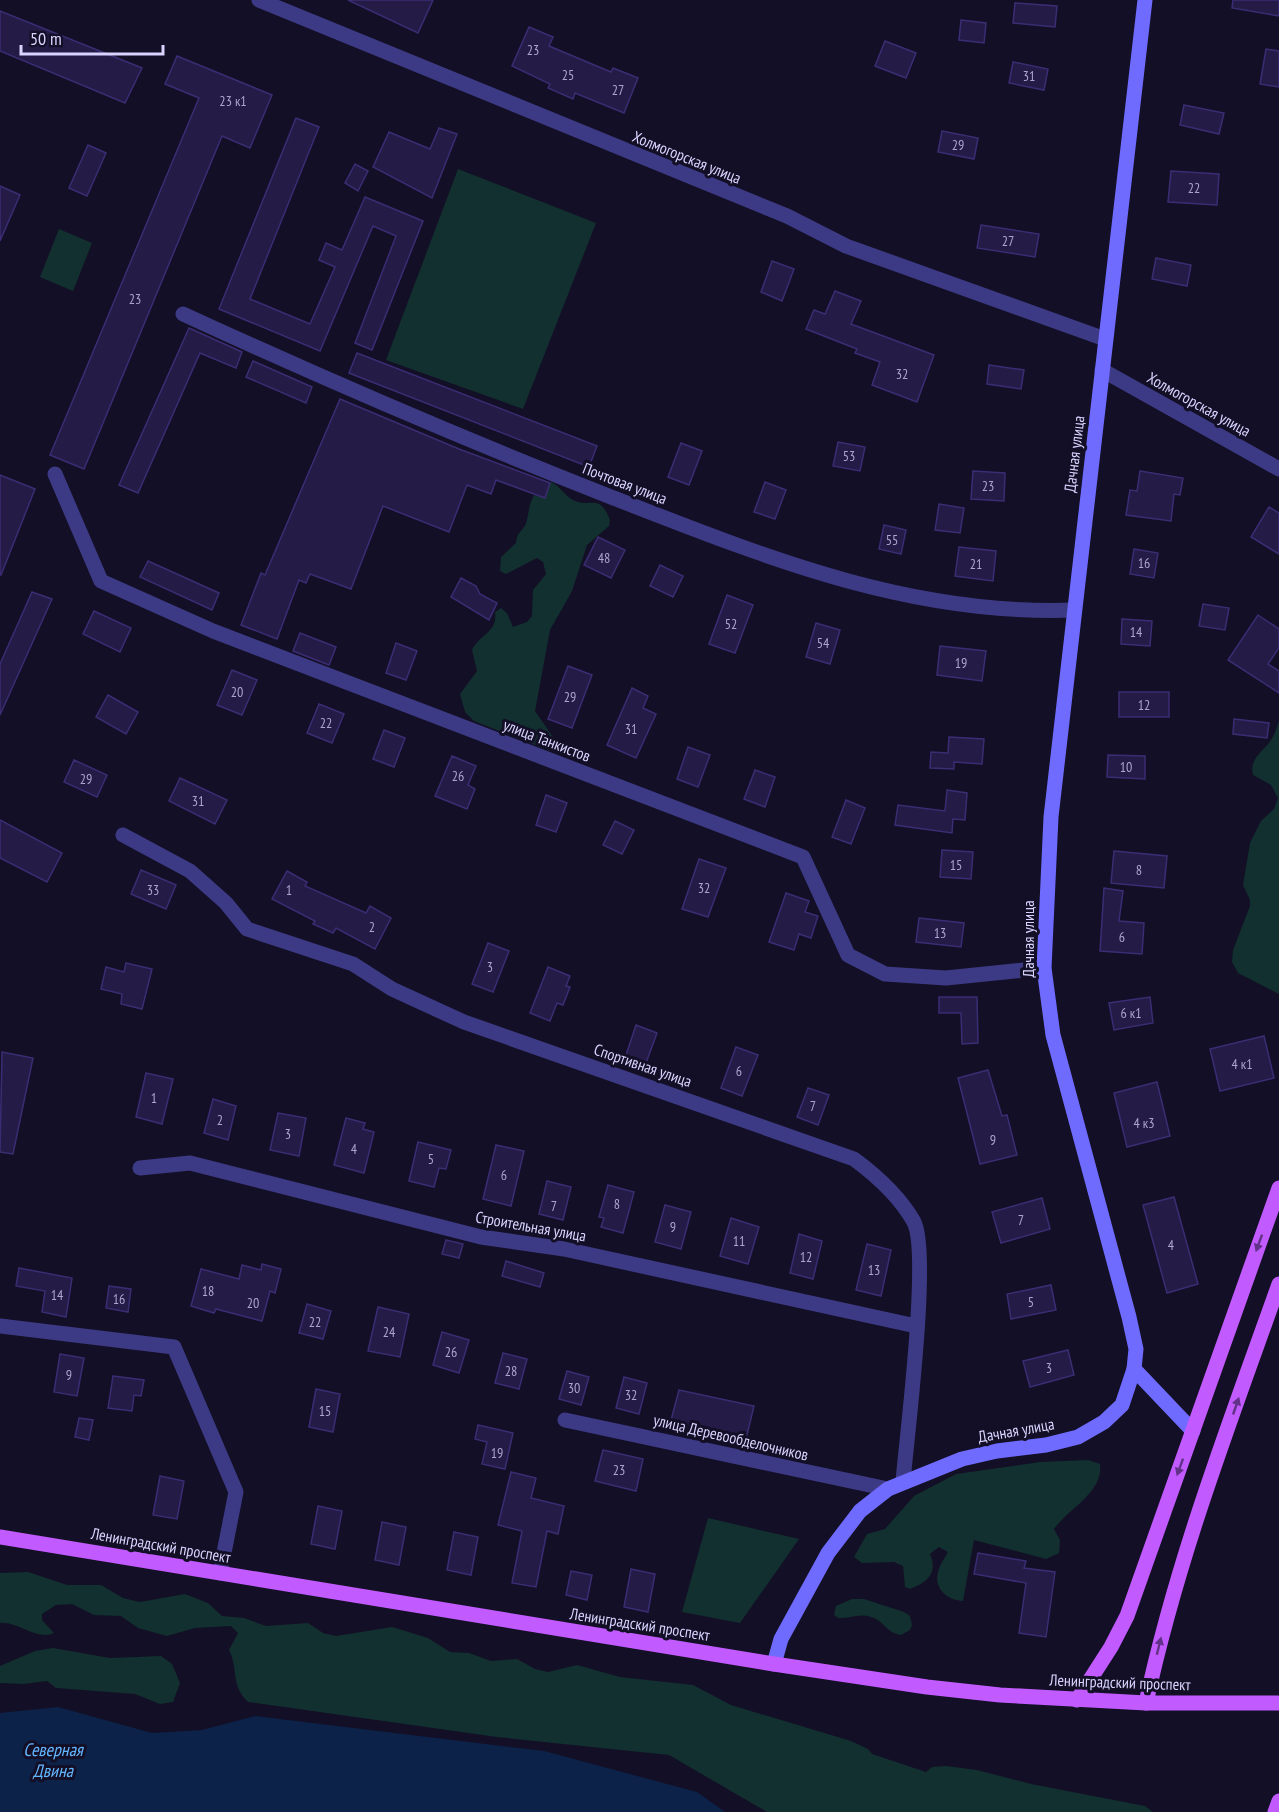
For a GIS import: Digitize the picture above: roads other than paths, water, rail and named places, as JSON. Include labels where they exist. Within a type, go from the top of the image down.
[{"type":"main road","points":[[1077,1700],[1111,1647],[1127,1616],[1279,1188]]},
{"type":"main road","points":[[1146,1703],[1158,1648],[1189,1541],[1279,1284]]},
{"type":"main road","name":"Ленинградский проспект","points":[[0,1537],[774,1664],[999,1695],[1146,1703],[1279,1703]]},
{"type":"main road","points":[[1275,1812],[1279,1801]]},
{"type":"street","name":"Холмогорская улица","points":[[259,0],[787,216],[846,246],[1105,339]]},
{"type":"street","name":"Дачная улица","points":[[774,1664],[781,1639],[828,1553],[860,1511],[888,1489],[903,1481],[962,1459],[997,1451],[1046,1445],[1078,1437],[1104,1422],[1122,1405],[1134,1369],[1136,1348],[1132,1328],[1053,1035],[1044,968],[1051,817],[1144,0]]},
{"type":"street","name":"Почтовая улица","points":[[183,314],[455,436],[774,560],[873,588],[961,605],[1034,611],[1074,610]]},
{"type":"street","name":"Холмогорская улица","points":[[1102,370],[1279,469]]},
{"type":"street","name":"улица Танкистов","points":[[55,474],[101,581],[213,631],[803,857],[849,955],[885,974],[946,978],[1044,968]]},
{"type":"street","name":"Спортивная улица","points":[[123,835],[190,871],[226,903],[247,929],[353,964],[392,990],[464,1022],[854,1159],[888,1189],[914,1223],[920,1254],[903,1481]]},
{"type":"street","name":"Строительная улица","points":[[141,1168],[190,1163],[481,1238],[564,1249],[916,1326]]},
{"type":"street","points":[[0,1326],[46,1329],[174,1347],[236,1492],[220,1574]]},
{"type":"street","points":[[1134,1369],[1193,1431]]},
{"type":"street","name":"улица Деревообделочников","points":[[566,1420],[888,1489]]},
{"type":"water","name":"Северная Двина","points":[[58,1707],[152,1733],[202,1730],[255,1716],[544,1751],[697,1792],[725,1812],[0,1812],[0,1713]]}]
